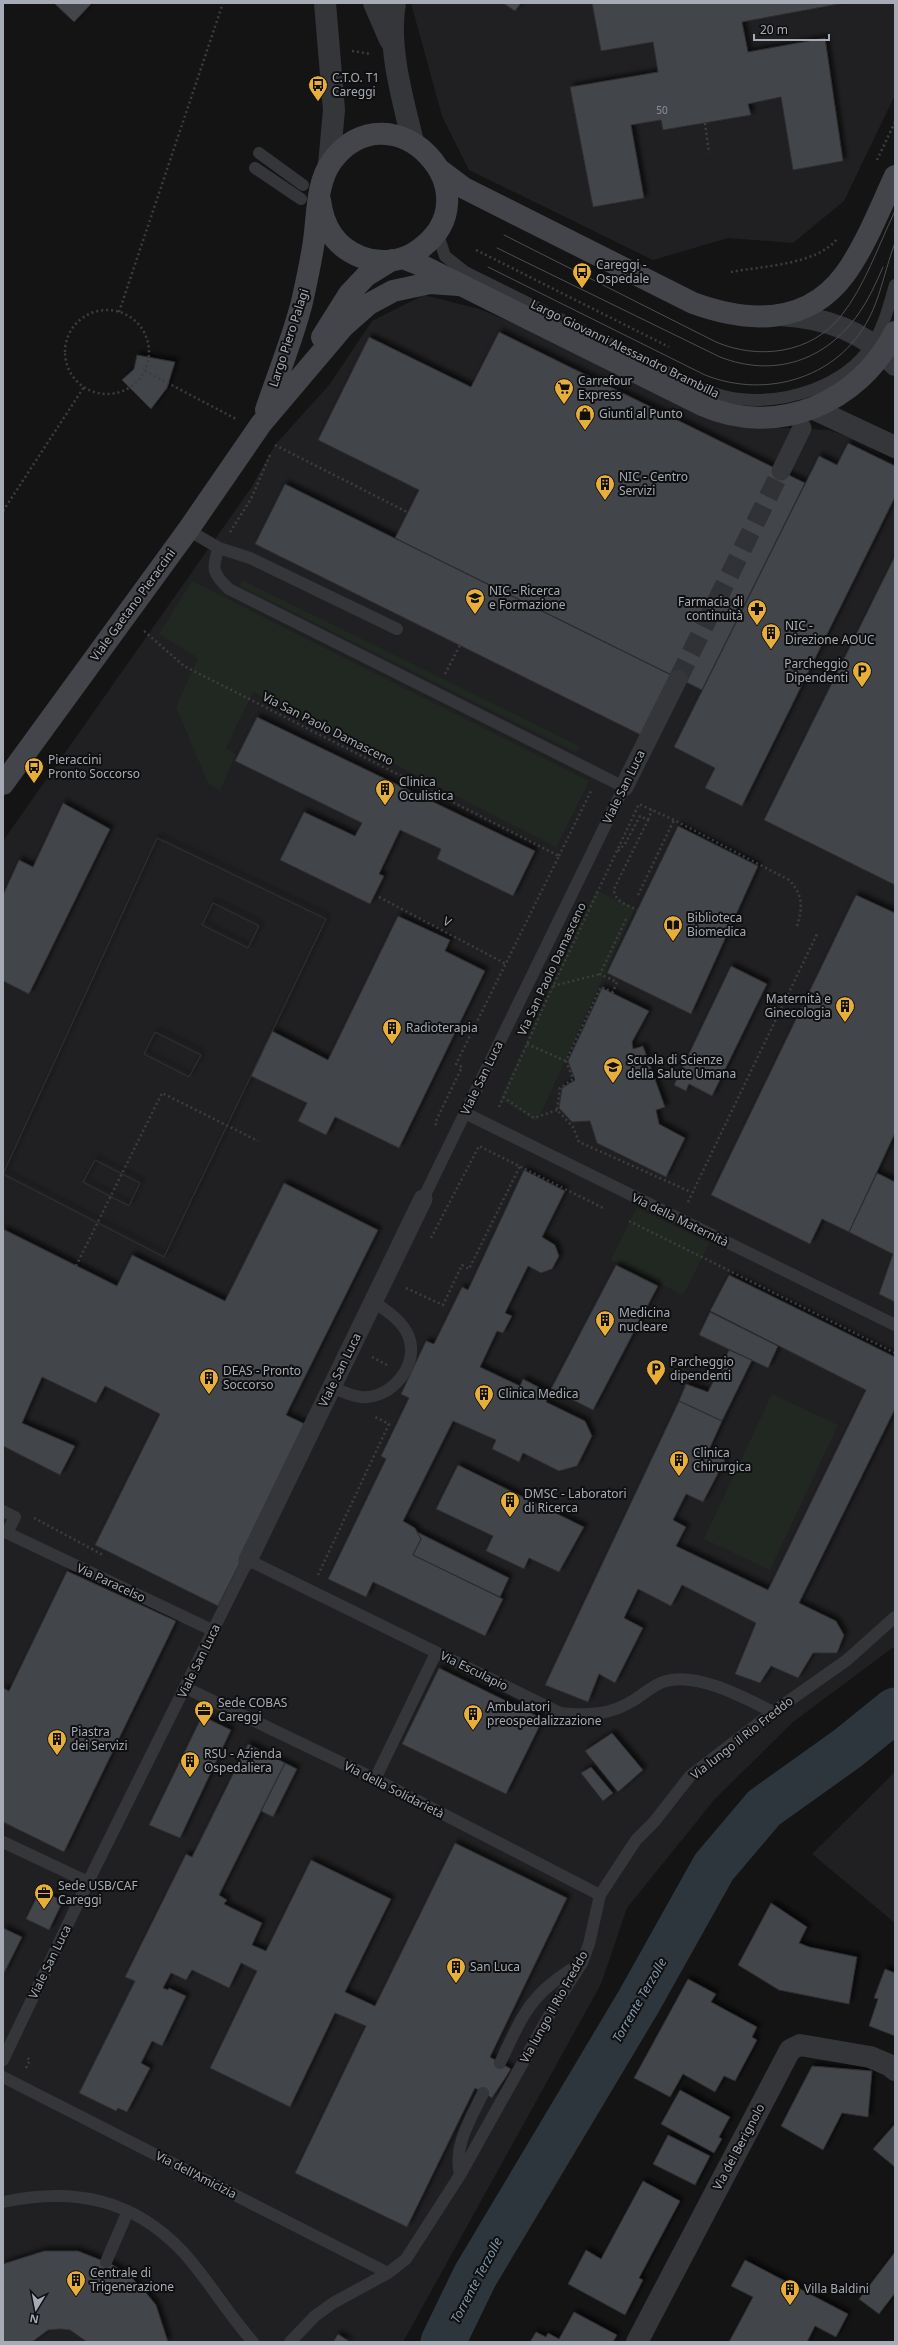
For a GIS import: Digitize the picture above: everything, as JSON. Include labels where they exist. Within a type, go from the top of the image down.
[{"type":"main road","name":"Largo Piero Palagi","points":[[261,424],[301,304],[314,247],[310,200],[320,188],[329,165],[348,145],[361,139],[387,135],[413,142],[431,157],[440,170],[445,185],[446,208],[437,232],[425,246],[366,276],[349,294],[292,386]]},
{"type":"main road","points":[[440,170],[464,188],[693,303],[731,315],[751,317],[779,315],[814,302],[830,290],[845,274],[895,176]]},
{"type":"main road","name":"Largo Piero Palagi","points":[[310,200],[326,227],[344,248],[368,260],[398,259]]},
{"type":"main road","name":"Largo Giovanni Alessandro Brambilla","points":[[398,259],[423,266],[458,285],[712,410],[735,415],[767,417],[814,409],[843,393],[862,379],[884,354],[895,332]]},
{"type":"main road","name":"Largo Piero Palagi","points":[[261,424],[344,326],[380,297],[393,291],[430,283],[458,285]]},
{"type":"main road","name":"Viale Gaetano Pieraccini","points":[[3,784],[188,530],[261,424]]},
{"type":"street","name":"Largo Piero Palagi","points":[[325,3],[334,110],[329,165]]},
{"type":"street","points":[[374,3],[385,51],[413,142]]},
{"type":"street","points":[[385,51],[392,27],[395,3]]},
{"type":"street","points":[[779,315],[822,320],[846,329],[884,354]]},
{"type":"street","points":[[814,409],[895,447]]},
{"type":"street","points":[[781,471],[802,428]]},
{"type":"street","name":"Viale San Luca","points":[[624,787],[678,679]]},
{"type":"street","name":"Viale San Luca","points":[[248,1560],[423,1199]]},
{"type":"street","name":"Via del Berignolo","points":[[637,2342],[790,2050],[800,2045],[870,2057],[889,2065],[895,2070]]},
{"type":"lane","points":[[259,153],[304,185]]},
{"type":"lane","points":[[255,168],[310,200]]},
{"type":"lane","name":"Largo Giovanni Alessandro Brambilla","points":[[437,232],[445,256],[465,272],[693,385],[729,398],[759,400],[809,392],[851,367],[884,354]]},
{"type":"lane","points":[[884,354],[887,312],[895,285]]},
{"type":"lane","points":[[188,530],[224,550],[250,558],[397,629]]},
{"type":"lane","points":[[224,550],[213,564],[217,577],[229,589],[624,787]]},
{"type":"lane","name":"Viale San Luca","points":[[423,1199],[624,787]]},
{"type":"lane","name":"Via della Maternità","points":[[465,1114],[895,1325]]},
{"type":"lane","points":[[332,1387],[361,1397],[377,1395],[395,1384],[408,1365],[410,1354],[408,1334],[402,1325],[373,1301]]},
{"type":"lane","name":"Via Paracelso","points":[[3,1511],[15,1517],[5,1532],[214,1631]]},
{"type":"lane","name":"Viale San Luca","points":[[3,2060],[88,1882],[186,1688],[248,1560]]},
{"type":"lane","name":"Via Esculapio","points":[[248,1560],[560,1713],[581,1715],[617,1710],[653,1687],[666,1681],[677,1680],[709,1685],[728,1690],[773,1712]]},
{"type":"lane","name":"Via lungo il Rio Freddo","points":[[290,2342],[310,2322],[333,2303],[388,2273],[406,2259],[460,2175],[555,2005],[582,1963],[589,1944],[600,1895],[636,1840],[654,1822],[690,1776],[773,1712],[847,1660],[895,1617]]},
{"type":"lane","points":[[375,1780],[436,1653]]},
{"type":"lane","name":"Via della Solidarietà","points":[[186,1688],[375,1780],[600,1895]]},
{"type":"lane","points":[[3,1842],[88,1882]]},
{"type":"lane","points":[[500,2063],[518,2025],[535,1998],[556,1978],[582,1963]]},
{"type":"lane","name":"Via dell'Amicizia","points":[[3,2077],[388,2273]]},
{"type":"lane","points":[[460,2175],[457,2161],[459,2148],[484,2093]]},
{"type":"lane","points":[[3,2202],[40,2196],[71,2195],[122,2207],[156,2228],[183,2252],[253,2342]]},
{"type":"lane","points":[[106,2262],[128,2211]]},
{"type":"path","points":[[119,312],[223,3]]},
{"type":"path","points":[[349,50],[385,51]]},
{"type":"path","points":[[874,164],[895,122]]},
{"type":"path","points":[[705,123],[709,153]]},
{"type":"path","points":[[731,272],[807,258],[832,245],[840,234]]},
{"type":"path","points":[[476,250],[669,347]]},
{"type":"path","points":[[102,310],[119,312],[135,321],[147,340],[149,348],[145,371],[136,382],[116,393],[93,392],[84,387],[73,377],[66,363],[66,344],[69,334],[75,324],[91,313],[102,310]]},
{"type":"path","points":[[145,371],[239,421]]},
{"type":"path","points":[[3,511],[84,387]]},
{"type":"path","points":[[224,550],[227,536],[251,500],[275,445],[407,512]]},
{"type":"path","name":"Via San Paolo Damasceno","points":[[124,618],[154,638],[184,666],[559,856]]},
{"type":"path","points":[[445,674],[460,645]]},
{"type":"path","points":[[437,1127],[435,1124],[462,1067],[456,1064],[591,791]]},
{"type":"path","name":"Via San Paolo Damasceno","points":[[499,1107],[639,804],[652,810]]},
{"type":"path","points":[[638,910],[621,902],[615,896],[614,889],[652,810],[789,880],[795,886],[801,900],[801,915],[797,926]]},
{"type":"path","points":[[617,853],[625,844],[640,816],[648,820]]},
{"type":"path","points":[[638,895],[674,820]]},
{"type":"path","name":"V","points":[[379,897],[506,964]]},
{"type":"path","points":[[600,974],[626,919]]},
{"type":"path","points":[[695,1206],[688,1203],[691,1192],[817,934]]},
{"type":"path","points":[[554,986],[600,974],[617,982],[613,992],[601,987],[566,1061]]},
{"type":"path","points":[[527,1044],[566,1061],[573,1079],[560,1088],[557,1110]]},
{"type":"path","points":[[76,1266],[162,1093],[258,1141]]},
{"type":"path","points":[[503,1097],[534,1118],[557,1110]]},
{"type":"path","points":[[557,1110],[573,1126],[579,1142],[691,1192]]},
{"type":"path","points":[[479,1146],[603,1208]]},
{"type":"path","points":[[406,1288],[443,1304],[462,1265],[469,1269],[520,1166]]},
{"type":"path","points":[[628,1221],[895,1353]]},
{"type":"path","points":[[311,1590],[389,1424],[369,1413]]},
{"type":"path","points":[[30,1517],[109,1558]]},
{"type":"shaded area","points":[[411,3],[895,3],[895,95],[844,201],[793,243],[728,238],[653,260],[469,170],[442,116]]},
{"type":"shaded area","points":[[424,295],[479,309],[767,427],[829,430],[860,441],[895,463],[895,1646],[793,1722],[714,1800],[627,1908],[601,1984],[403,2342],[3,2342],[3,841],[251,488],[275,445],[329,385],[372,321]]},
{"type":"shaded area","points":[[242,580],[579,746],[576,752],[240,586]]},
{"type":"shaded area","points":[[192,581],[589,781],[556,847],[253,692],[226,748],[236,754],[220,791],[208,783],[176,707],[198,658],[159,634]]},
{"type":"shaded area","points":[[596,890],[635,908],[537,1122],[500,1099]]},
{"type":"shaded area","points":[[637,1208],[709,1243],[683,1295],[611,1260]]},
{"type":"shaded area","points":[[772,1394],[838,1425],[770,1570],[704,1539]]},
{"type":"shaded area","points":[[895,1772],[895,1923],[812,1854]]},
{"type":"building","points":[[54,3],[92,3],[74,22]]},
{"type":"building","points":[[503,3],[521,3],[515,11]]},
{"type":"building","points":[[592,3],[844,3],[742,22],[748,52],[825,38],[843,161],[793,170],[781,97],[748,104],[751,115],[663,130],[661,120],[631,125],[644,198],[593,207],[570,87],[658,72],[653,42],[601,51]]},
{"type":"building","name":"NIC - Centro Servizi","points":[[499,332],[805,483],[702,690],[395,538],[419,490],[318,440],[369,337],[471,387]]},
{"type":"building","points":[[137,355],[175,362],[167,388],[151,409],[122,380],[134,369]]},
{"type":"building","name":"NIC - Direzione AOUC","points":[[848,443],[895,466],[895,497],[742,806],[705,788],[715,768],[674,747],[819,456],[837,465]]},
{"type":"building","name":"NIC - Ricerca e Formazione","points":[[285,484],[671,675],[641,735],[255,544]]},
{"type":"building","name":"Parcheggio Dipendenti","points":[[895,556],[895,885],[764,820]]},
{"type":"building","name":"Clinica Oculistica","points":[[257,717],[535,851],[513,896],[437,859],[441,849],[400,830],[379,874],[384,876],[370,904],[280,860],[304,812],[355,836],[362,823],[235,761]]},
{"type":"building","points":[[63,803],[110,829],[29,994],[3,981],[3,895],[19,860],[33,867]]},
{"type":"building","name":"Biblioteca Biomedica","points":[[678,826],[758,866],[691,1014],[607,973]]},
{"type":"building","points":[[157,838],[326,919],[164,1257],[3,1174]],"holes":[[[213,903],[259,926],[248,948],[202,925]],[[155,1032],[201,1055],[189,1077],[144,1054]],[[95,1160],[140,1183],[129,1206],[83,1182]]]},
{"type":"building","points":[[157,838],[326,919],[164,1257],[3,1174]]},
{"type":"building","name":"Maternità e Ginecologia","points":[[856,895],[895,913],[895,1133],[849,1232],[822,1219],[810,1244],[711,1195]]},
{"type":"building","points":[[213,903],[259,926],[248,948],[202,925]]},
{"type":"building","name":"Radioterapia","points":[[398,916],[450,940],[445,951],[485,971],[399,1148],[335,1117],[326,1135],[298,1121],[307,1103],[251,1076],[272,1031],[328,1060]]},
{"type":"building","points":[[731,966],[767,984],[712,1096],[689,1084],[686,1091],[674,1085]]},
{"type":"building","name":"Scuola di Scienze della Salute Umana","points":[[602,988],[649,1011],[632,1042],[633,1049],[643,1046],[665,1107],[656,1110],[659,1124],[685,1138],[666,1177],[597,1143],[590,1121],[572,1122],[559,1108],[562,1088],[575,1080],[568,1061]]},
{"type":"building","points":[[155,1032],[201,1055],[189,1077],[144,1054]]},
{"type":"building","points":[[95,1160],[140,1183],[129,1206],[83,1182]]},
{"type":"building","name":"Clinica Medica","points":[[524,1170],[565,1191],[542,1237],[555,1245],[559,1256],[552,1269],[541,1273],[528,1266],[505,1313],[512,1316],[503,1333],[497,1331],[480,1367],[520,1386],[523,1379],[550,1393],[546,1402],[585,1421],[592,1436],[577,1466],[559,1471],[523,1453],[519,1462],[492,1449],[496,1440],[453,1421],[403,1521],[415,1528],[421,1539],[413,1555],[503,1599],[485,1636],[373,1582],[366,1597],[328,1579],[386,1459],[381,1456],[409,1398],[401,1394],[426,1341],[434,1344],[462,1287],[468,1290]]},
{"type":"building","points":[[877,1173],[895,1182],[895,1302],[879,1294],[893,1254],[849,1232]]},
{"type":"building","name":"DEAS - Pronto Soccorso","points":[[284,1183],[378,1230],[286,1415],[309,1426],[218,1606],[95,1545],[160,1414],[105,1386],[96,1403],[42,1377],[22,1423],[75,1446],[60,1475],[3,1446],[3,1229],[117,1286],[132,1255],[225,1301]]},
{"type":"building","name":"Medicina nucleare","points":[[616,1265],[658,1286],[593,1410],[551,1389]]},
{"type":"building","name":"Clinica Chirurgica","points":[[729,1275],[895,1357],[895,1409],[799,1603],[836,1621],[844,1635],[837,1653],[813,1653],[798,1678],[771,1666],[760,1683],[735,1674],[756,1623],[682,1585],[671,1606],[638,1589],[624,1618],[643,1628],[615,1683],[599,1674],[588,1702],[545,1685],[679,1401],[722,1421],[708,1452],[725,1460],[703,1502],[686,1494],[673,1520],[686,1527],[676,1546],[768,1590],[866,1390],[710,1311]]},
{"type":"building","points":[[710,1312],[778,1346],[768,1368],[699,1335]]},
{"type":"building","name":"Clinica Chirurgica","points":[[729,1350],[752,1360],[722,1421],[679,1401],[686,1384],[708,1392]]},
{"type":"building","name":"DMSC - Laboratori di Ricerca","points":[[458,1465],[584,1527],[559,1572],[529,1558],[524,1569],[486,1551],[493,1536],[436,1509]]},
{"type":"building","points":[[417,1532],[509,1578],[500,1597],[413,1555],[421,1539]]},
{"type":"building","name":"Piastra dei Servizi","points":[[67,1571],[176,1621],[64,1852],[3,1822],[3,1688],[9,1691]]},
{"type":"building","name":"Ambulatori preospedalizzazione","points":[[439,1668],[543,1719],[506,1794],[402,1744]]},
{"type":"building","name":"RSU - Azienda Ospedaliera","points":[[202,1716],[231,1730],[180,1838],[149,1825]]},
{"type":"building","points":[[612,1733],[643,1770],[618,1792],[585,1751]]},
{"type":"building","name":"San Luca","points":[[248,1744],[285,1763],[219,1895],[227,1900],[224,1904],[262,1923],[252,1945],[266,1951],[311,1860],[391,1899],[345,1992],[375,2006],[455,1843],[567,1898],[490,2057],[511,2069],[492,2098],[475,2088],[407,2227],[295,2173],[366,2026],[335,2013],[290,2107],[210,2068],[257,1971],[241,1963],[229,1988],[192,1970],[186,1980],[171,1973],[163,1988],[168,1990],[169,1988],[186,1996],[162,2046],[152,2041],[141,2063],[150,2068],[127,2112],[118,2108],[116,2111],[79,2093],[135,1981],[125,1977],[186,1854],[192,1857]]},
{"type":"building","points":[[285,1763],[297,1769],[273,1817],[261,1811]]},
{"type":"building","points":[[591,1767],[613,1793],[603,1801],[581,1773]]},
{"type":"building","name":"Sede USB/CAF Careggi","points":[[40,1890],[63,1901],[49,1930],[26,1919]]},
{"type":"building","points":[[771,1903],[807,1927],[799,1943],[809,1947],[857,1957],[849,2004],[779,1990],[738,1965]]},
{"type":"building","points":[[3,1928],[22,1937],[3,1975]]},
{"type":"building","points":[[885,1969],[895,1973],[895,2036],[869,2026],[878,1999],[874,1998]]},
{"type":"building","points":[[688,1979],[716,1994],[711,2002],[757,2027],[752,2037],[757,2040],[735,2081],[724,2076],[715,2092],[683,2074],[670,2097],[634,2078]]},
{"type":"building","points":[[812,2066],[872,2071],[868,2117],[842,2113],[823,2150],[781,2126]]},
{"type":"building","points":[[680,2090],[730,2117],[719,2137],[722,2139],[714,2153],[661,2124]]},
{"type":"building","points":[[895,2124],[895,2167],[873,2149]]},
{"type":"building","points":[[668,2135],[710,2156],[695,2185],[653,2164]]},
{"type":"building","points":[[643,2181],[680,2201],[639,2278],[643,2280],[625,2315],[568,2284],[586,2250],[601,2259]]},
{"type":"building","name":"Centrale di Trigenerazione","points":[[44,2251],[78,2251],[111,2264],[129,2275],[156,2305],[168,2342],[87,2342],[70,2330],[60,2329],[48,2330],[32,2342],[3,2342],[3,2264]]},
{"type":"building","points":[[895,2252],[895,2293],[879,2314],[859,2299]]},
{"type":"building","name":"Villa Baldini","points":[[745,2260],[848,2314],[836,2337],[815,2326],[807,2342],[729,2342],[753,2297],[731,2286]]},
{"type":"building","points":[[574,2312],[617,2335],[613,2342],[530,2342],[536,2332],[546,2337],[548,2333],[559,2339]]},
{"type":"building","points":[[338,2334],[350,2342],[333,2342]]},
{"type":"waterway","name":"Torrente Terzolle","points":[[443,2342],[475,2276],[639,2001],[714,1867],[764,1808],[848,1748],[895,1710]]},
{"type":"tunnel","points":[[678,679],[781,471]]},
{"type":"tram line","points":[[504,235],[716,342],[732,348],[766,352],[799,346],[815,339],[829,329],[841,316],[850,304],[864,279],[895,211]]},
{"type":"tram line","points":[[488,267],[705,375],[729,382],[754,385],[778,383],[801,377],[823,367],[843,353],[859,334],[872,312],[879,295],[895,243]]},
{"type":"tram line","points":[[497,248],[720,357],[740,363],[760,366],[779,365],[797,361],[815,354],[831,343],[846,330],[859,313],[869,297],[883,267]]},
{"type":"place","name":"C.T.O. T1 Careggi","points":[[318,102]]},
{"type":"place","name":"Careggi - Ospedale","points":[[582,289]]},
{"type":"place","name":"Carrefour Express","points":[[564,405]]},
{"type":"place","name":"Giunti al Punto","points":[[585,431]]},
{"type":"place","name":"NIC - Centro Servizi","points":[[605,501]]},
{"type":"place","name":"NIC - Ricerca e Formazione","points":[[475,615]]},
{"type":"place","name":"Farmacia di continuità","points":[[757,626]]},
{"type":"place","name":"NIC - Direzione AOUC","points":[[771,650]]},
{"type":"place","name":"Parcheggio Dipendenti","points":[[862,688]]},
{"type":"place","name":"Pieraccini Pronto Soccorso","points":[[34,784]]},
{"type":"place","name":"Clinica Oculistica","points":[[385,806]]},
{"type":"place","name":"Biblioteca Biomedica","points":[[673,942]]},
{"type":"place","name":"Maternità e Ginecologia","points":[[845,1023]]},
{"type":"place","name":"Radioterapia","points":[[392,1045]]},
{"type":"place","name":"Scuola di Scienze della Salute Umana","points":[[613,1084]]},
{"type":"place","name":"Medicina nucleare","points":[[605,1337]]},
{"type":"place","name":"Parcheggio dipendenti","points":[[656,1386]]},
{"type":"place","name":"DEAS - Pronto Soccorso","points":[[209,1395]]},
{"type":"place","name":"Clinica Medica","points":[[484,1411]]},
{"type":"place","name":"Clinica Chirurgica","points":[[679,1477]]},
{"type":"place","name":"DMSC - Laboratori di Ricerca","points":[[510,1518]]},
{"type":"place","name":"Sede COBAS Careggi","points":[[204,1727]]},
{"type":"place","name":"Ambulatori preospedalizzazione","points":[[473,1731]]},
{"type":"place","name":"Piastra dei Servizi","points":[[57,1756]]},
{"type":"place","name":"RSU - Azienda Ospedaliera","points":[[190,1778]]},
{"type":"place","name":"Sede USB/CAF Careggi","points":[[44,1910]]},
{"type":"place","name":"San Luca","points":[[456,1984]]},
{"type":"place","name":"Centrale di Trigenerazione","points":[[76,2297]]},
{"type":"place","name":"Villa Baldini","points":[[790,2306]]}]
